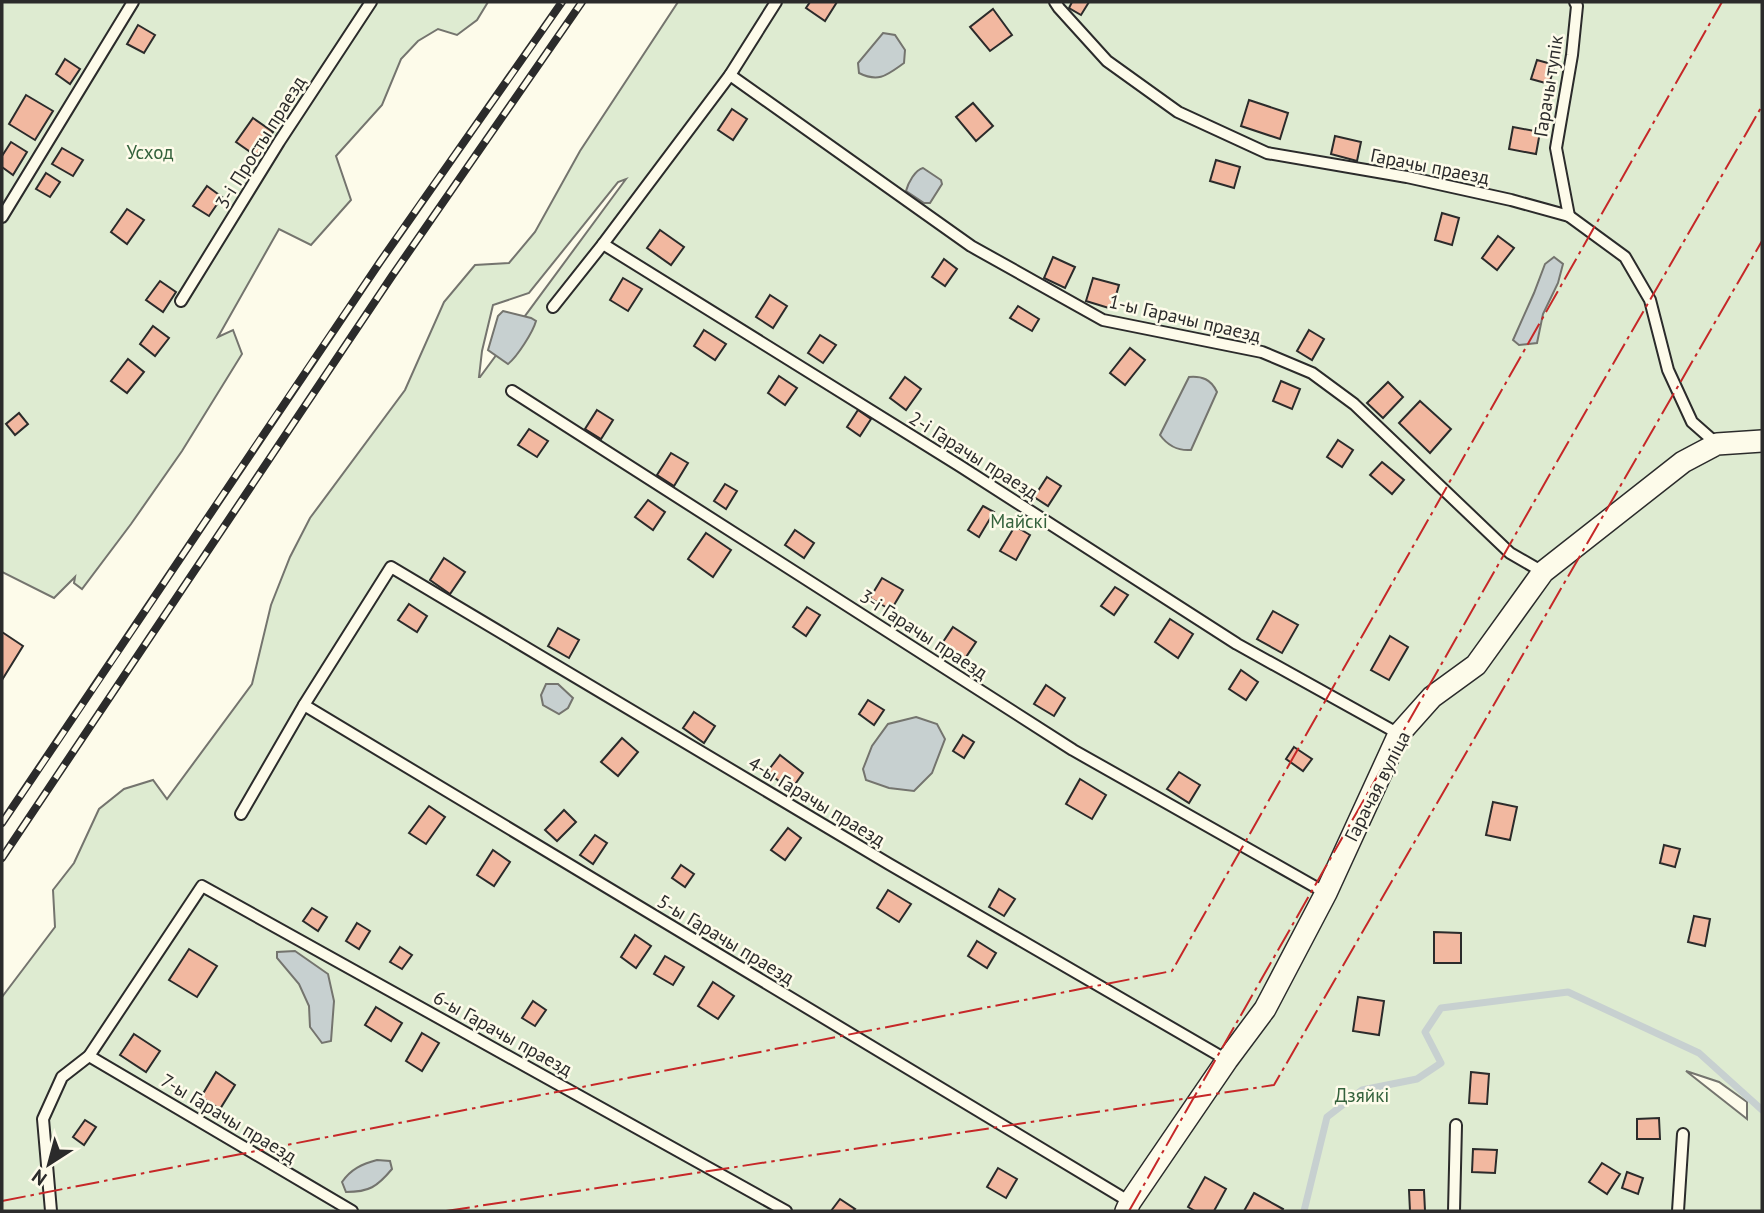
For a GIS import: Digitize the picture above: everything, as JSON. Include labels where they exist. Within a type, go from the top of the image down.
[{"type":"street","name":"Гарачая вуліца","points":[[1128,1207],[1227,1060],[1265,1009],[1326,893],[1399,734],[1432,697],[1476,665],[1543,572],[1683,463],[1717,444],[1762,441]]},
{"type":"lane","points":[[2,217],[133,2]]},
{"type":"lane","name":"3-і Просты праезд","points":[[181,301],[279,142],[371,2]]},
{"type":"lane","points":[[553,307],[730,75],[776,2]]},
{"type":"lane","name":"Гарачы праезд","points":[[1055,2],[1107,61],[1178,112],[1267,153],[1406,177],[1569,216],[1625,257],[1650,300],[1668,370],[1692,422],[1717,444]]},
{"type":"lane","name":"Гарачы тупік","points":[[1569,216],[1556,148],[1572,55],[1577,6],[1575,2]]},
{"type":"lane","name":"1-ы Гарачы праезд","points":[[730,75],[971,246],[1103,320],[1262,352],[1312,373],[1354,404],[1510,553],[1543,572]]},
{"type":"lane","name":"2-і Гарачы праезд","points":[[603,244],[960,466],[1237,644],[1399,734]]},
{"type":"lane","name":"3-і Гарачы праезд","points":[[512,391],[1073,750],[1326,893]]},
{"type":"lane","name":"4-ы Гарачы праезд","points":[[304,705],[391,568],[877,857],[1227,1060]]},
{"type":"lane","points":[[241,814],[304,705]]},
{"type":"lane","name":"5-ы Гарачы праезд","points":[[304,705],[1128,1207]]},
{"type":"lane","name":"6-ы Гарачы праезд","points":[[89,1056],[202,886],[786,1211]]},
{"type":"lane","points":[[51,1211],[43,1119],[62,1077],[89,1056]]},
{"type":"lane","name":"7-ы Гарачы праезд","points":[[89,1056],[352,1211]]},
{"type":"lane","points":[[1454,1211],[1456,1125]]},
{"type":"lane","points":[[1678,1211],[1683,1134]]},
{"type":"green space","name":"Усход","points":[[2,2],[488,2],[477,20],[457,35],[438,29],[418,41],[401,59],[382,105],[336,156],[351,200],[311,245],[279,229],[218,337],[233,330],[242,354],[182,451],[82,589],[74,583],[75,577],[54,598],[2,572]]},
{"type":"green space","name":"Майскі","points":[[678,2],[1762,2],[1762,1211],[2,1211],[2,997],[55,927],[53,890],[74,863],[99,809],[124,789],[153,780],[167,799],[252,684],[271,605],[290,557],[310,518],[405,390],[444,302],[475,265],[509,263],[535,232],[580,151]],"holes":[[[626,179],[480,377],[479,377],[493,305],[529,293],[618,182]],[[1686,1071],[1719,1082],[1747,1102],[1747,1119]]]},
{"type":"shaded area","points":[[883,33],[895,35],[905,50],[904,63],[878,77],[859,73],[858,63]]},
{"type":"shaded area","points":[[923,168],[941,180],[942,184],[930,203],[924,203],[906,191],[912,177]]},
{"type":"shaded area","points":[[1554,257],[1563,264],[1558,283],[1543,314],[1537,343],[1519,345],[1513,340],[1545,264]]},
{"type":"shaded area","points":[[503,311],[536,321],[524,344],[508,364],[488,350],[498,316]]},
{"type":"shaded area","points":[[1189,377],[1206,379],[1217,392],[1191,450],[1182,450],[1166,442],[1160,435]]},
{"type":"shaded area","points":[[546,684],[558,684],[573,698],[568,708],[559,714],[543,705],[541,695]]},
{"type":"shaded area","points":[[916,717],[937,724],[945,739],[932,773],[914,791],[889,788],[866,780],[863,769],[872,746],[888,724]]},
{"type":"shaded area","points":[[295,951],[328,974],[334,1001],[331,1041],[322,1043],[310,1027],[309,1006],[299,984],[277,958],[277,952]]},
{"type":"shaded area","points":[[377,1160],[390,1161],[392,1169],[382,1180],[361,1191],[346,1192],[342,1182],[349,1174],[362,1165]]},
{"type":"building","points":[[810,2],[837,2],[825,21],[806,8]]},
{"type":"building","points":[[1072,2],[1089,2],[1081,15],[1069,8]]},
{"type":"building","points":[[993,9],[1012,35],[990,51],[970,27]]},
{"type":"building","points":[[138,25],[155,35],[144,53],[127,44]]},
{"type":"building","points":[[65,59],[80,69],[70,84],[56,74]]},
{"type":"building","points":[[1537,60],[1555,65],[1549,84],[1531,79]]},
{"type":"building","points":[[26,95],[53,111],[35,140],[9,124]]},
{"type":"building","points":[[1249,100],[1288,113],[1280,139],[1241,126]]},
{"type":"building","points":[[973,103],[993,126],[976,141],[956,117]]},
{"type":"building","points":[[732,109],[747,119],[733,140],[718,130]]},
{"type":"building","points":[[253,118],[273,132],[256,156],[236,142]]},
{"type":"building","points":[[1513,127],[1540,132],[1536,154],[1509,149]]},
{"type":"building","points":[[1335,136],[1361,142],[1357,161],[1331,154]]},
{"type":"building","points":[[11,142],[27,152],[13,175],[2,167],[2,156]]},
{"type":"building","points":[[62,148],[83,160],[73,176],[52,164]]},
{"type":"building","points":[[1216,160],[1240,167],[1234,188],[1210,181]]},
{"type":"building","points":[[46,173],[60,182],[50,197],[36,189]]},
{"type":"building","points":[[207,186],[222,197],[209,216],[193,206]]},
{"type":"building","points":[[127,209],[144,220],[127,244],[111,232]]},
{"type":"building","points":[[1442,213],[1459,218],[1452,245],[1435,240]]},
{"type":"building","points":[[660,230],[684,247],[671,265],[647,248]]},
{"type":"building","points":[[1498,236],[1514,248],[1497,270],[1482,258]]},
{"type":"building","points":[[1053,257],[1075,267],[1065,288],[1044,278]]},
{"type":"building","points":[[944,259],[957,269],[945,286],[932,277]]},
{"type":"building","points":[[623,278],[642,289],[628,311],[610,300]]},
{"type":"building","points":[[1093,278],[1119,285],[1112,309],[1086,301]]},
{"type":"building","points":[[160,281],[176,292],[163,312],[146,300]]},
{"type":"building","points":[[770,295],[787,306],[773,328],[756,317]]},
{"type":"building","points":[[1018,306],[1039,319],[1032,331],[1010,318]]},
{"type":"building","points":[[153,326],[169,338],[155,356],[140,344]]},
{"type":"building","points":[[704,330],[726,344],[715,360],[694,346]]},
{"type":"building","points":[[1309,330],[1324,339],[1312,360],[1297,351]]},
{"type":"building","points":[[820,335],[836,345],[823,363],[808,353]]},
{"type":"building","points":[[1130,348],[1145,360],[1125,385],[1110,373]]},
{"type":"building","points":[[128,359],[144,372],[127,393],[111,381]]},
{"type":"building","points":[[779,376],[797,388],[785,405],[768,393]]},
{"type":"building","points":[[905,377],[921,389],[906,410],[890,398]]},
{"type":"building","points":[[1281,381],[1300,389],[1292,409],[1273,401]]},
{"type":"building","points":[[1388,382],[1403,397],[1383,418],[1367,403]]},
{"type":"building","points":[[1420,401],[1451,429],[1430,453],[1399,423]]},
{"type":"building","points":[[597,410],[613,420],[601,439],[585,429]]},
{"type":"building","points":[[858,410],[871,419],[860,436],[847,427]]},
{"type":"building","points":[[19,413],[28,424],[15,435],[6,424]]},
{"type":"building","points":[[529,429],[548,441],[537,457],[518,445]]},
{"type":"building","points":[[1338,440],[1353,450],[1342,467],[1327,457]]},
{"type":"building","points":[[671,453],[688,463],[674,486],[657,475]]},
{"type":"building","points":[[1382,462],[1404,480],[1392,494],[1370,475]]},
{"type":"building","points":[[1047,477],[1061,486],[1048,506],[1034,497]]},
{"type":"building","points":[[725,484],[737,491],[726,509],[714,501]]},
{"type":"building","points":[[648,500],[665,512],[653,530],[635,517]]},
{"type":"building","points":[[983,506],[994,512],[979,537],[968,530]]},
{"type":"building","points":[[1015,526],[1030,535],[1016,560],[1000,551]]},
{"type":"building","points":[[795,530],[814,543],[804,558],[785,545]]},
{"type":"building","points":[[706,533],[731,550],[713,577],[688,559]]},
{"type":"building","points":[[444,558],[465,572],[450,594],[430,580]]},
{"type":"building","points":[[882,578],[903,590],[891,610],[870,598]]},
{"type":"building","points":[[1115,587],[1128,595],[1114,615],[1101,606]]},
{"type":"building","points":[[409,604],[427,616],[417,632],[398,620]]},
{"type":"building","points":[[807,607],[820,615],[806,636],[793,627]]},
{"type":"building","points":[[1273,611],[1298,625],[1282,653],[1257,639]]},
{"type":"building","points":[[1170,619],[1193,634],[1178,658],[1155,642]]},
{"type":"building","points":[[953,627],[976,642],[964,660],[941,645]]},
{"type":"building","points":[[558,628],[579,640],[569,658],[548,646]]},
{"type":"building","points":[[2,632],[23,646],[2,680]]},
{"type":"building","points":[[1390,636],[1408,647],[1389,680],[1371,670]]},
{"type":"building","points":[[1241,670],[1258,682],[1246,700],[1229,689]]},
{"type":"building","points":[[1046,685],[1065,698],[1054,716],[1034,704]]},
{"type":"building","points":[[868,700],[884,710],[874,725],[859,714]]},
{"type":"building","points":[[694,712],[715,726],[704,743],[683,728]]},
{"type":"building","points":[[963,735],[974,742],[964,758],[953,751]]},
{"type":"building","points":[[622,738],[638,752],[618,776],[601,762]]},
{"type":"building","points":[[1294,747],[1312,759],[1303,771],[1286,759]]},
{"type":"building","points":[[780,755],[803,773],[791,790],[767,772]]},
{"type":"building","points":[[1179,772],[1200,785],[1189,803],[1167,789]]},
{"type":"building","points":[[1080,779],[1106,795],[1092,819],[1066,804]]},
{"type":"building","points":[[1493,802],[1517,807],[1510,840],[1486,835]]},
{"type":"building","points":[[429,806],[445,817],[426,844],[409,833]]},
{"type":"building","points":[[564,810],[576,822],[557,841],[545,830]]},
{"type":"building","points":[[788,828],[801,838],[785,860],[771,850]]},
{"type":"building","points":[[595,835],[607,843],[593,864],[580,855]]},
{"type":"building","points":[[1664,845],[1680,849],[1675,867],[1660,863]]},
{"type":"building","points":[[493,850],[510,862],[494,886],[477,875]]},
{"type":"building","points":[[681,865],[694,874],[685,887],[672,878]]},
{"type":"building","points":[[999,889],[1015,899],[1004,916],[989,907]]},
{"type":"building","points":[[888,890],[911,904],[899,922],[877,908]]},
{"type":"building","points":[[312,908],[327,917],[318,931],[303,921]]},
{"type":"building","points":[[1694,916],[1710,919],[1705,946],[1688,942]]},
{"type":"building","points":[[357,923],[370,931],[359,949],[346,941]]},
{"type":"building","points":[[1434,932],[1461,933],[1461,963],[1434,963]]},
{"type":"building","points":[[635,935],[651,946],[636,968],[621,957]]},
{"type":"building","points":[[977,941],[996,953],[987,968],[968,956]]},
{"type":"building","points":[[400,947],[412,955],[402,969],[390,962]]},
{"type":"building","points":[[189,949],[217,966],[197,997],[169,980]]},
{"type":"building","points":[[665,956],[684,967],[673,985],[654,974]]},
{"type":"building","points":[[713,982],[734,996],[718,1019],[698,1006]]},
{"type":"building","points":[[1358,997],[1384,1001],[1379,1035],[1353,1031]]},
{"type":"building","points":[[533,1001],[546,1010],[535,1026],[522,1018]]},
{"type":"building","points":[[376,1007],[402,1023],[391,1041],[365,1025]]},
{"type":"building","points":[[422,1033],[439,1043],[422,1071],[406,1061]]},
{"type":"building","points":[[134,1034],[160,1051],[146,1072],[120,1055]]},
{"type":"building","points":[[216,1072],[235,1085],[220,1109],[201,1097]]},
{"type":"building","points":[[1471,1072],[1489,1074],[1487,1104],[1469,1103]]},
{"type":"building","points":[[1659,1118],[1660,1139],[1637,1139],[1637,1119]]},
{"type":"building","points":[[85,1120],[96,1127],[84,1145],[73,1137]]},
{"type":"building","points":[[1473,1149],[1497,1150],[1495,1173],[1472,1172]]},
{"type":"building","points":[[1602,1163],[1620,1174],[1607,1194],[1589,1182]]},
{"type":"building","points":[[998,1168],[1017,1179],[1006,1198],[987,1187]]},
{"type":"building","points":[[1627,1172],[1643,1178],[1638,1194],[1622,1188]]},
{"type":"building","points":[[1205,1177],[1226,1189],[1214,1211],[1195,1211],[1188,1207]]},
{"type":"building","points":[[1409,1190],[1424,1190],[1425,1211],[1410,1211]]},
{"type":"building","points":[[1254,1193],[1283,1209],[1282,1211],[1244,1211]]},
{"type":"building","points":[[840,1199],[855,1209],[831,1211]]},
{"type":"waterway","points":[[1304,1211],[1327,1117],[1362,1090],[1417,1079],[1441,1063],[1425,1032],[1441,1008],[1568,992],[1699,1053],[1762,1110]]},
{"type":"railway","points":[[2,823],[380,262],[562,2]]},
{"type":"railway","points":[[2,858],[392,276],[582,2]]},
{"type":"power","points":[[2,1201],[1172,971],[1722,2]]},
{"type":"power","points":[[1129,1211],[1762,106]]},
{"type":"power","points":[[446,1211],[1274,1085],[1762,241]]},
{"type":"park label","name":"Дзяйкі","points":[[1362,1095]]}]
